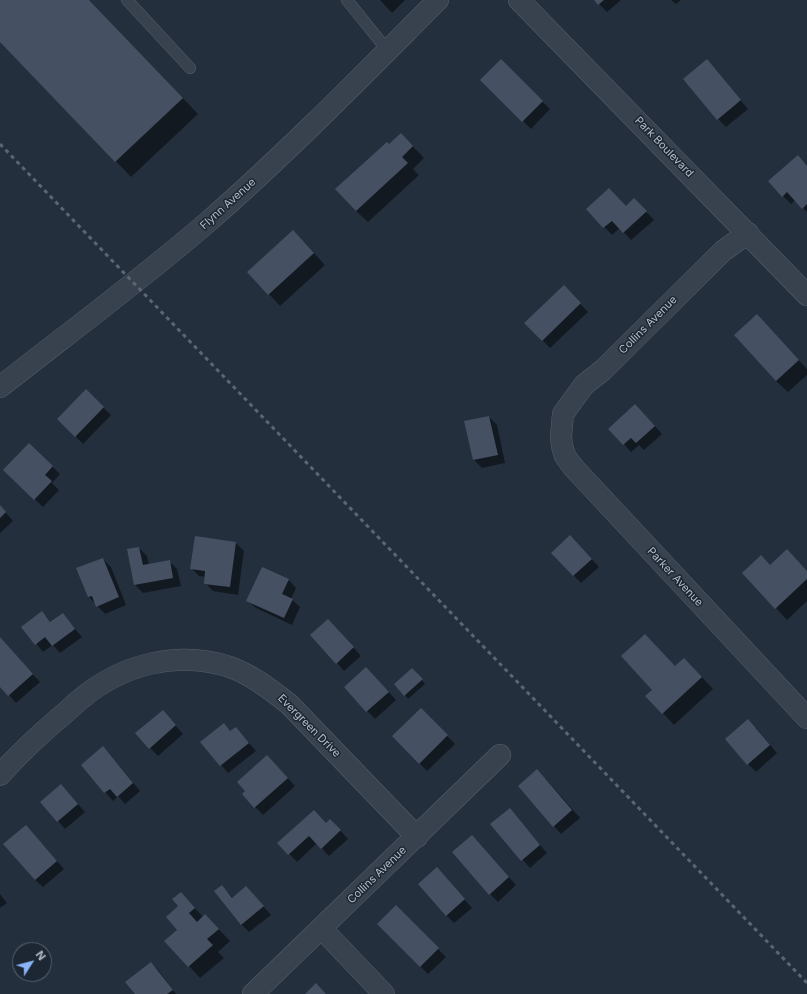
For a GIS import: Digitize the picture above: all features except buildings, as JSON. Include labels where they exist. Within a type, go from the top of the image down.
[{"type":"street","name":"Flynn Avenue","points":[[0,387],[134,284],[214,217],[276,160],[438,0]]},
{"type":"street","name":"Park Boulevard","points":[[520,0],[807,295]]},
{"type":"street","name":"Collins Avenue","points":[[563,426],[563,414],[584,385],[603,370],[723,251],[748,233]]},
{"type":"street","name":"Parker Avenue","points":[[563,426],[560,436],[562,446],[565,456],[573,466],[807,718]]},
{"type":"street","name":"Evergreen Drive","points":[[0,775],[39,736],[82,697],[123,672],[142,665],[163,660],[186,659],[230,667],[270,689],[289,704],[417,837]]},
{"type":"street","name":"Collins Avenue","points":[[253,994],[322,929],[500,755]]},
{"type":"street","points":[[322,929],[384,994]]},
{"type":"lane","points":[[127,0],[190,68]]},
{"type":"lane","points":[[347,0],[388,51]]},
{"type":"railway","points":[[0,144],[807,983]]}]
